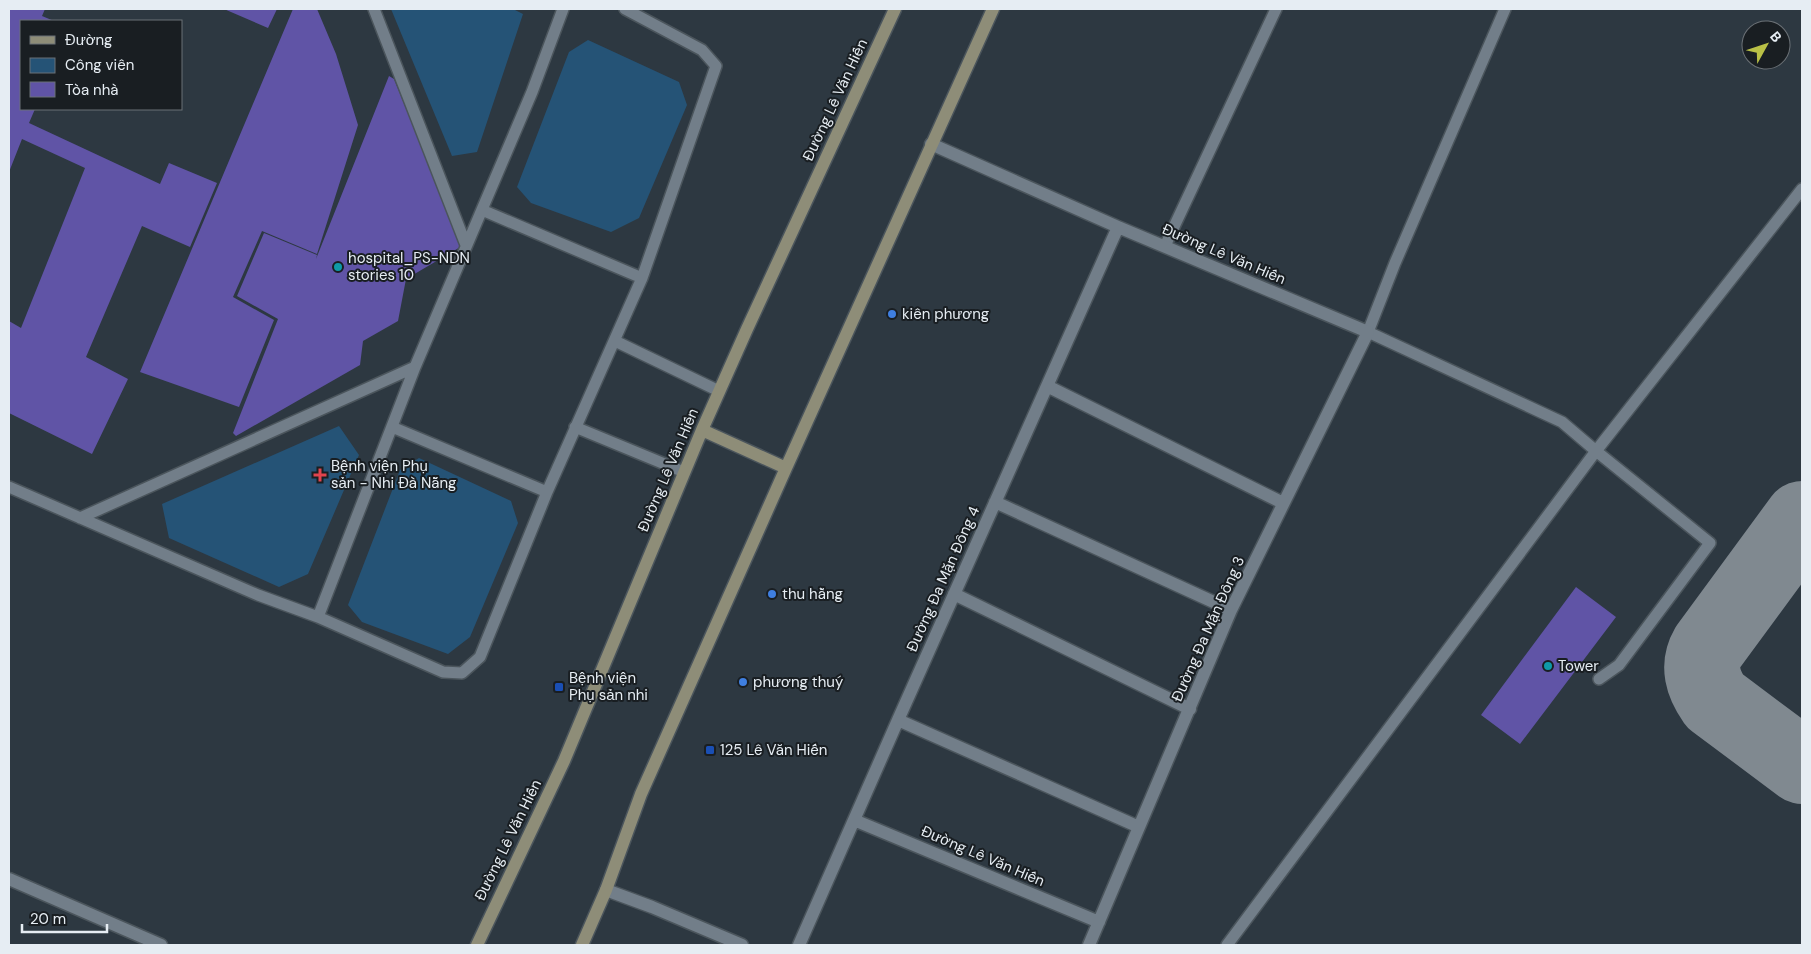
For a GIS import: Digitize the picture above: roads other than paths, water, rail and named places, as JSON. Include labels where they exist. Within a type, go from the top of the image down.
[{"type":"main road","name":"Đường Lê Văn Hiến","points":[[477,945],[564,761],[719,391],[895,9]]},
{"type":"main road","points":[[582,945],[606,890],[642,794],[786,468],[993,9]]},
{"type":"main road","points":[[702,430],[786,468]]},
{"type":"street","name":"Đường Lê Văn Hiến","points":[[931,144],[1118,227],[1368,332]]},
{"type":"street","name":"Đường Đa Mặn Đông 4","points":[[799,945],[1118,227]]},
{"type":"street","name":"Đường Đa Mặn Đông 3","points":[[1089,945],[1231,610],[1368,332]]},
{"type":"street","points":[[1047,386],[1283,503]]},
{"type":"street","points":[[995,502],[1231,610]]},
{"type":"street","points":[[954,594],[1190,709]]},
{"type":"street","points":[[898,720],[1139,827]]},
{"type":"street","name":"Đường Lê Văn Hiến","points":[[854,820],[1098,922]]},
{"type":"street","points":[[9,879],[161,945]]},
{"type":"street","points":[[606,890],[742,945]]},
{"type":"lane","points":[[374,9],[466,245]]},
{"type":"lane","points":[[318,617],[415,367],[532,92],[563,9]]},
{"type":"lane","points":[[9,487],[258,595],[318,617],[443,672],[462,672],[480,657],[546,492],[642,278],[716,66],[702,50],[625,9]]},
{"type":"lane","points":[[1165,246],[1276,9]]},
{"type":"lane","points":[[1505,9],[1395,264],[1368,332],[1562,422],[1710,543],[1618,664],[1599,679]]},
{"type":"lane","points":[[1227,945],[1596,451],[1802,189]]},
{"type":"lane","points":[[482,210],[642,278]]},
{"type":"lane","points":[[615,341],[719,391]]},
{"type":"lane","points":[[80,518],[415,367]]},
{"type":"lane","points":[[392,427],[546,492]]},
{"type":"lane","points":[[575,427],[684,472]]},
{"type":"place","name":"hospital_PS-NDN stories 10","points":[[338,267]]},
{"type":"place","name":"kiên phương","points":[[892,314]]},
{"type":"place","name":"Bệnh viện Phụ sản - Nhi Đà Nẵng","points":[[320,475]]},
{"type":"place","name":"thu hằng","points":[[772,594]]},
{"type":"place","name":"Tower","points":[[1548,666]]},
{"type":"place","name":"phương thuý","points":[[743,682]]},
{"type":"place","name":"Bệnh viện Phụ sản nhi","points":[[559,687]]},
{"type":"place","name":"125 Lê Văn Hiến","points":[[710,750]]}]
